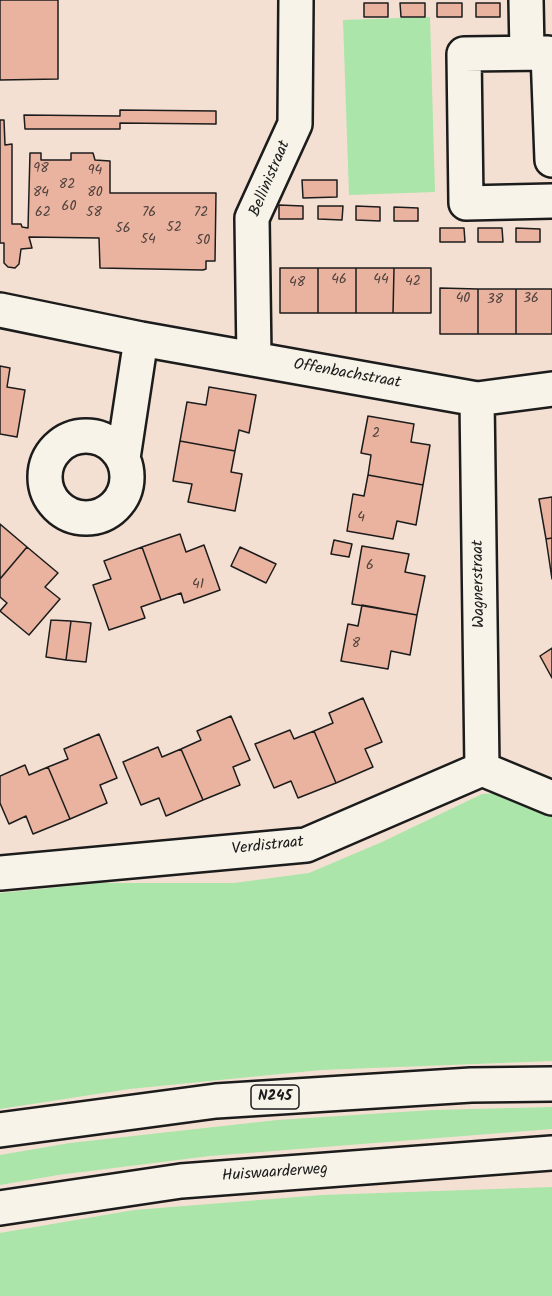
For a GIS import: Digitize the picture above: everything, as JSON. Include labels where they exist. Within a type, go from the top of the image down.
[{"type":"main road","name":"Bellinistraat","points":[[254,358],[252,218],[295,124],[296,0]]},
{"type":"main road","points":[[526,0],[527,52]]},
{"type":"main road","points":[[552,160],[548,53],[464,54],[466,203],[552,201]]},
{"type":"main road","name":"Offenbachstraat","points":[[0,310],[141,339],[477,399],[552,389]]},
{"type":"main road","points":[[123,458],[141,339]]},
{"type":"main road","name":"Wagnerstraat","points":[[477,399],[482,769]]},
{"type":"main road","points":[[482,769],[552,798]]},
{"type":"main road","name":"Verdistraat","points":[[0,873],[306,845],[482,769]]},
{"type":"main road","name":"N245","points":[[0,1130],[216,1101],[471,1085],[552,1084]]},
{"type":"main road","name":"Huiswaarderweg","points":[[0,1208],[182,1181],[552,1153]]},
{"type":"green space","points":[[430,17],[435,192],[349,195],[343,20]]},
{"type":"green space","points":[[498,793],[552,809],[552,1061],[321,1070],[129,1089],[0,1109],[0,893],[100,883],[234,883],[309,873],[382,842],[482,794]]},
{"type":"green space","points":[[552,1107],[552,1129],[210,1156],[58,1175],[0,1185],[0,1155],[70,1143],[277,1120],[432,1110]]},
{"type":"green space","points":[[552,1187],[552,1296],[0,1296],[0,1233],[134,1210],[322,1195]]},
{"type":"building","points":[[0,0],[58,0],[58,79],[0,80]]},
{"type":"building","points":[[364,3],[388,3],[388,17],[364,17]]},
{"type":"building","points":[[400,3],[425,3],[425,17],[401,17]]},
{"type":"building","points":[[437,3],[462,3],[462,17],[437,17]]},
{"type":"building","points":[[476,3],[500,3],[500,17],[476,17]]},
{"type":"building","points":[[120,110],[216,111],[216,124],[120,123],[120,129],[25,129],[24,115],[120,116]]},
{"type":"building","points":[[0,120],[4,120],[5,145],[12,144],[12,224],[21,224],[22,227],[28,228],[30,153],[41,153],[41,160],[71,160],[71,153],[93,153],[95,160],[110,161],[110,193],[216,193],[215,261],[206,261],[206,269],[203,270],[100,268],[99,238],[29,237],[32,248],[21,249],[19,264],[15,268],[8,267],[4,263],[4,243],[0,243]]},
{"type":"building","points":[[302,180],[337,180],[337,197],[303,198]]},
{"type":"building","points":[[279,205],[303,206],[303,219],[279,219]]},
{"type":"building","points":[[318,206],[343,206],[342,220],[318,219]]},
{"type":"building","points":[[356,206],[380,207],[380,221],[356,220]]},
{"type":"building","points":[[394,207],[418,208],[418,221],[394,221]]},
{"type":"building","points":[[440,228],[464,228],[465,242],[440,242]]},
{"type":"building","points":[[478,228],[502,228],[503,242],[478,242]]},
{"type":"building","points":[[516,228],[540,229],[540,242],[516,242]]},
{"type":"building","points":[[280,268],[318,268],[318,313],[280,313]]},
{"type":"building","points":[[318,268],[356,268],[356,313],[318,313]]},
{"type":"building","points":[[356,268],[394,268],[393,313],[356,313]]},
{"type":"building","points":[[394,268],[431,268],[431,313],[393,313]]},
{"type":"building","points":[[440,288],[478,289],[478,334],[440,334]]},
{"type":"building","points":[[478,289],[516,289],[516,334],[478,334]]},
{"type":"building","points":[[516,289],[552,289],[552,334],[516,334]]},
{"type":"building","points":[[0,366],[10,368],[7,387],[25,390],[17,437],[0,434]]},
{"type":"building","points":[[209,387],[256,395],[249,433],[239,430],[235,451],[180,441],[187,402],[206,405]]},
{"type":"building","points":[[368,416],[414,424],[411,442],[430,445],[423,485],[368,475],[371,455],[361,453]]},
{"type":"building","points":[[180,441],[235,451],[231,472],[242,474],[235,511],[188,502],[192,484],[173,481]]},
{"type":"building","points":[[368,475],[423,485],[416,525],[397,521],[393,539],[347,531],[353,494],[364,496]]},
{"type":"building","points":[[552,497],[552,538],[546,539],[539,499]]},
{"type":"building","points":[[0,524],[27,547],[0,579]]},
{"type":"building","points":[[180,534],[186,552],[204,545],[220,590],[184,603],[181,593],[161,600],[142,547]]},
{"type":"building","points":[[552,538],[552,579],[546,539]]},
{"type":"building","points":[[334,540],[352,544],[349,557],[331,554]]},
{"type":"building","points":[[362,546],[409,554],[405,572],[425,576],[417,615],[352,604]]},
{"type":"building","points":[[27,547],[58,573],[45,587],[60,599],[29,635],[0,611],[7,603],[0,597],[0,579]]},
{"type":"building","points":[[142,547],[161,600],[141,607],[145,618],[109,630],[93,585],[111,579],[104,561]]},
{"type":"building","points":[[240,547],[276,564],[266,583],[231,566]]},
{"type":"building","points":[[362,605],[417,615],[410,655],[391,651],[388,669],[341,661],[348,624],[358,626]]},
{"type":"building","points":[[51,620],[71,621],[66,660],[46,657]]},
{"type":"building","points":[[71,621],[91,623],[86,662],[66,660]]},
{"type":"building","points":[[552,648],[552,678],[540,656]]},
{"type":"building","points":[[363,698],[382,742],[365,749],[373,767],[336,783],[314,731],[333,723],[329,713]]},
{"type":"building","points":[[231,716],[250,760],[233,767],[240,785],[203,800],[181,749],[201,740],[197,731]]},
{"type":"building","points":[[290,730],[294,739],[314,731],[336,783],[298,798],[291,781],[274,788],[255,744]]},
{"type":"building","points":[[99,734],[117,778],[100,785],[107,803],[70,819],[48,767],[68,759],[64,749]]},
{"type":"building","points":[[158,747],[162,757],[181,749],[203,800],[166,816],[159,798],[141,805],[123,762]]},
{"type":"building","points":[[25,765],[29,775],[48,767],[70,819],[33,834],[26,816],[9,824],[0,803],[0,776]]}]
